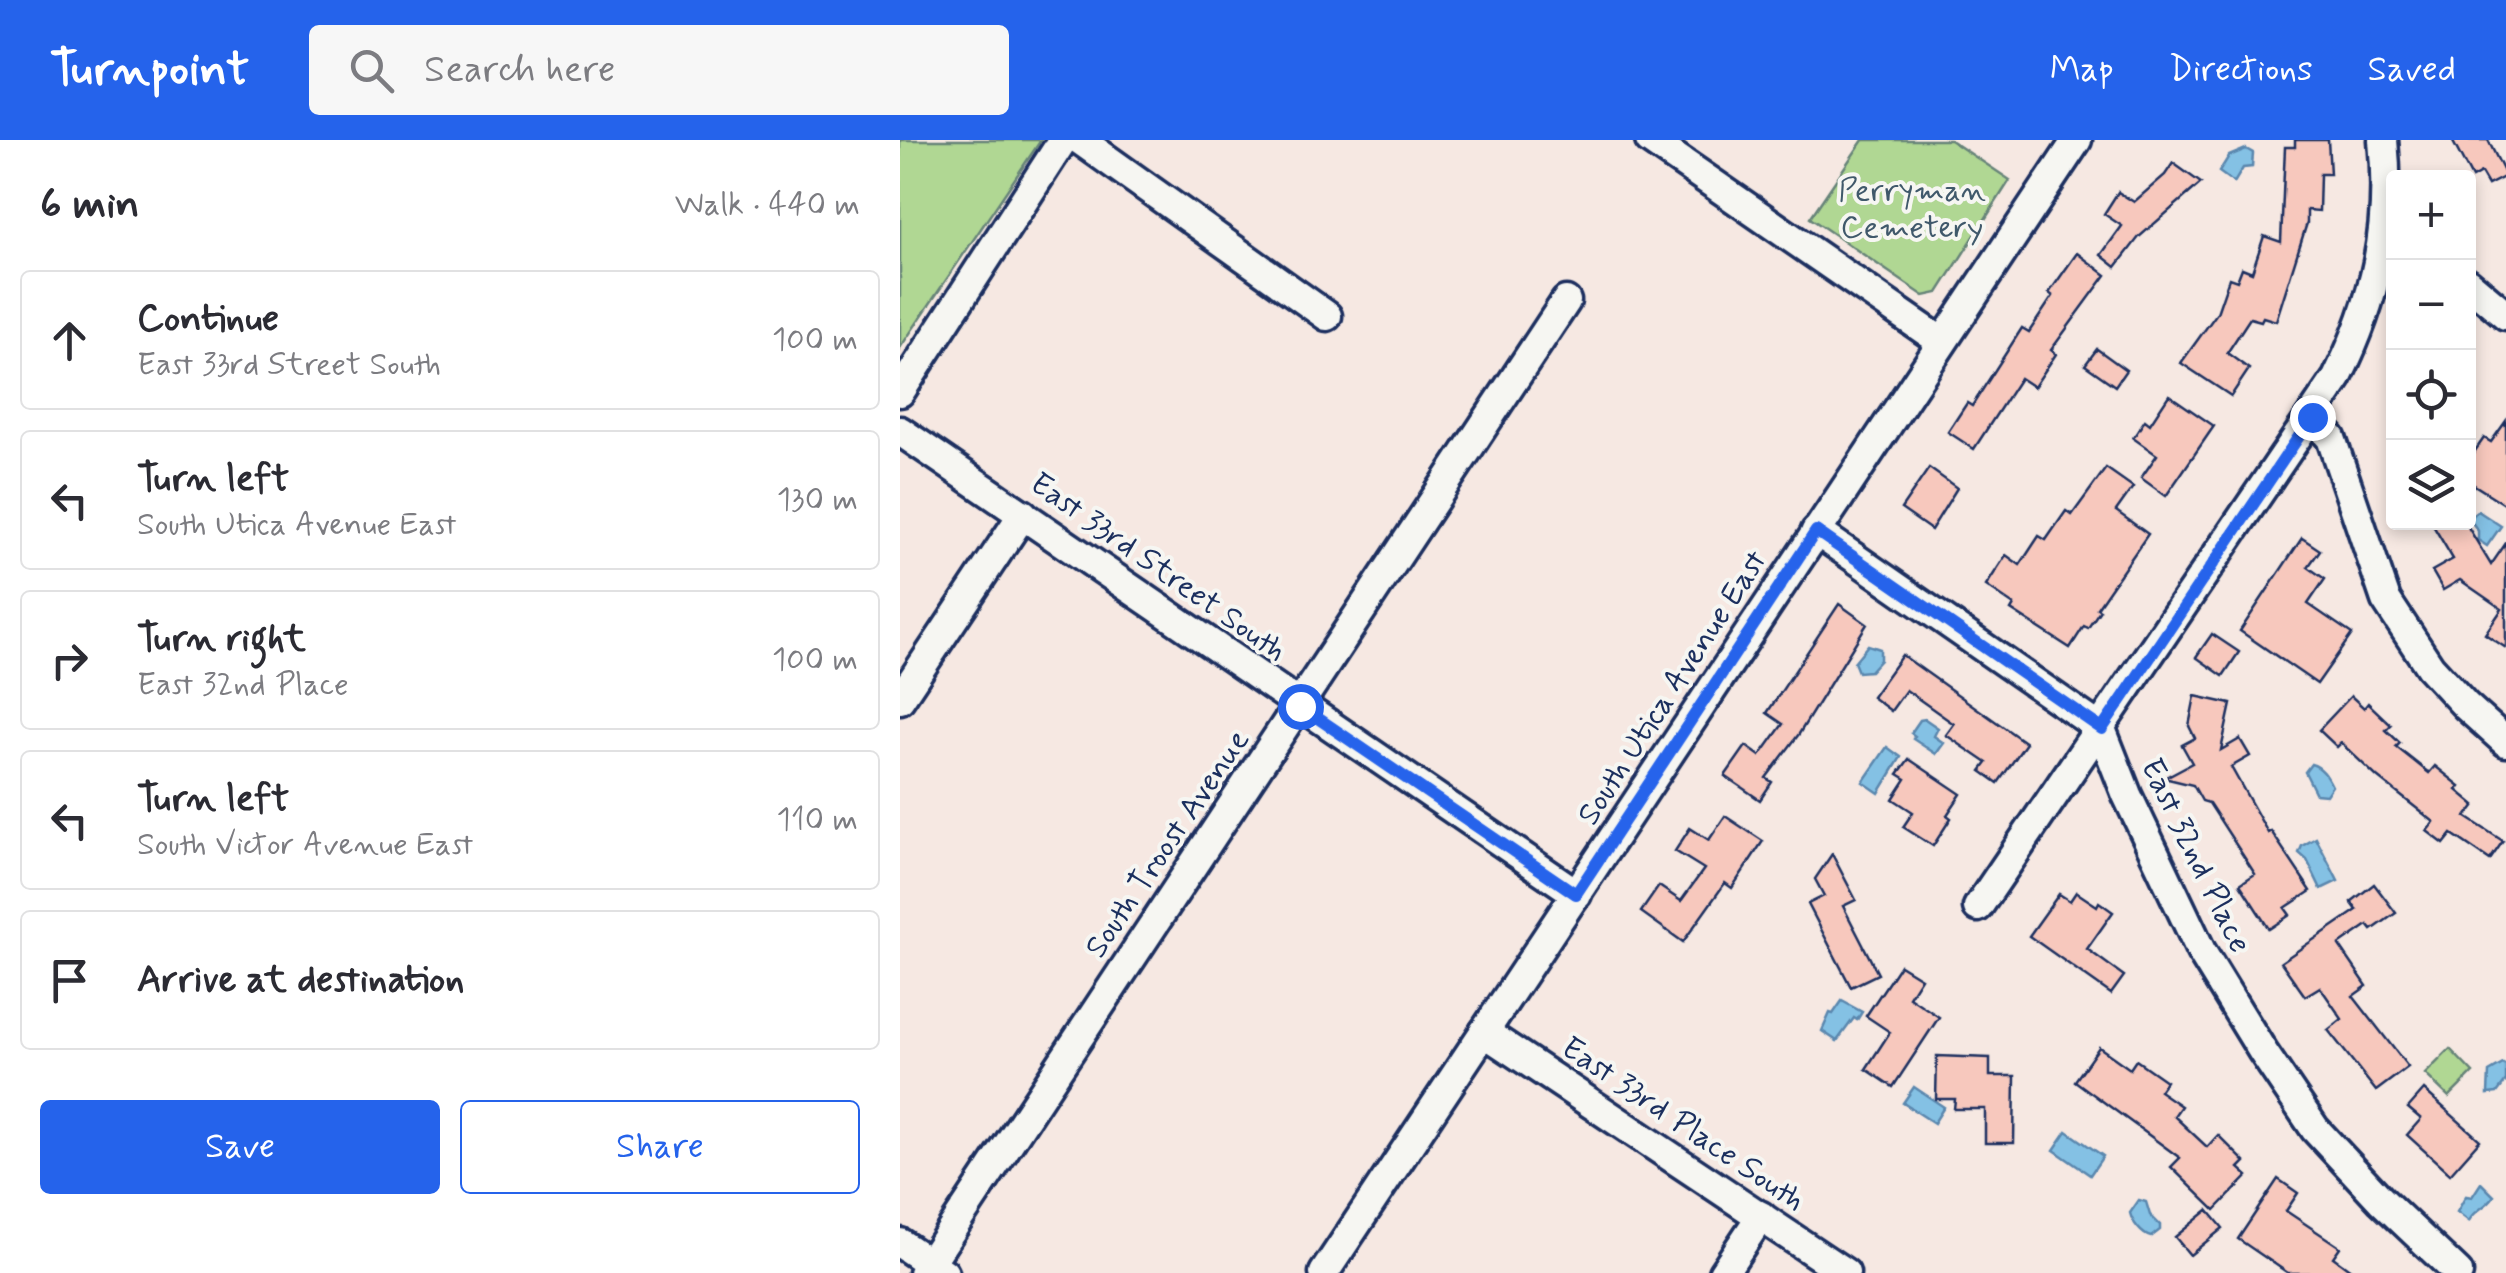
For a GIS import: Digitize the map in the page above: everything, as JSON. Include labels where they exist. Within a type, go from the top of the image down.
[{"type":"street","points":[[900,392],[1062,140]]},
{"type":"street","points":[[1080,140],[1327,316]]},
{"type":"street","points":[[1650,140],[1942,342]]},
{"type":"street","name":"South Utica Avenue East","points":[[1324,1273],[2077,140]]},
{"type":"street","points":[[2384,140],[2387,170]]},
{"type":"street","points":[[1978,908],[2337,378],[2364,318],[2386,229]]},
{"type":"street","points":[[2476,289],[2506,315]]},
{"type":"street","name":"South Troost Avenue","points":[[932,1270],[1566,301]]},
{"type":"street","points":[[2312,417],[2332,438],[2386,600],[2430,667],[2506,742]]},
{"type":"street","name":"East 33rd Street South","points":[[900,431],[1576,894]]},
{"type":"street","points":[[900,699],[1023,514]]},
{"type":"street","points":[[1816,531],[2102,729]]},
{"type":"street","name":"East 32nd Place","points":[[2102,729],[2126,795],[2201,950],[2263,1052],[2315,1128],[2381,1200],[2458,1273]]},
{"type":"street","name":"East 33rd Place South","points":[[1484,1032],[1845,1273]]},
{"type":"street","points":[[1722,1273],[1761,1216]]},
{"type":"street","points":[[900,1242],[932,1270]]},
{"type":"green space","points":[[900,140],[1041,140],[900,348]]},
{"type":"green space","name":"Perryman Cemetery","points":[[1863,140],[1950,140],[2010,180],[1938,293],[1924,296],[1810,218]]},
{"type":"green space","points":[[2450,1049],[2473,1073],[2449,1097],[2425,1074]]},
{"type":"water","points":[[2246,149],[2253,153],[2252,167],[2243,168],[2234,183],[2219,172],[2229,156]]},
{"type":"water","points":[[2476,513],[2501,526],[2487,546],[2478,540]]},
{"type":"water","points":[[1868,645],[1880,649],[1880,660],[1870,671],[1858,672],[1854,662]]},
{"type":"water","points":[[1925,719],[1938,728],[1934,736],[1944,743],[1936,754],[1913,739],[1911,733]]},
{"type":"water","points":[[1887,747],[1901,757],[1879,793],[1863,782]]},
{"type":"water","points":[[2311,764],[2326,775],[2332,786],[2326,795],[2316,794],[2305,772]]},
{"type":"water","points":[[2316,838],[2338,881],[2321,889],[2307,860],[2299,853],[2302,846]]},
{"type":"water","points":[[1842,1001],[1862,1012],[1837,1041],[1822,1031],[1830,1013]]},
{"type":"water","points":[[2503,1064],[2506,1081],[2497,1093],[2488,1094],[2489,1072]]},
{"type":"water","points":[[1914,1087],[1944,1107],[1934,1123],[1903,1103]]},
{"type":"water","points":[[2067,1131],[2103,1156],[2090,1175],[2054,1150]]},
{"type":"water","points":[[2481,1183],[2494,1196],[2469,1221],[2457,1212],[2466,1196],[2472,1197]]},
{"type":"water","points":[[2139,1200],[2146,1202],[2150,1215],[2160,1225],[2151,1237],[2131,1217]]},
{"type":"building","points":[[2295,140],[2328,140],[2330,174],[2320,174],[2319,211],[2307,210],[2307,223],[2276,321],[2250,318],[2227,353],[2249,369],[2231,396],[2181,363],[2217,313],[2229,278],[2237,281],[2242,268],[2252,272],[2264,236],[2281,242],[2285,147],[2295,147]]},
{"type":"building","points":[[2452,140],[2488,140],[2506,176],[2488,185],[2481,173],[2476,176],[2476,170],[2468,170]]},
{"type":"building","points":[[2173,163],[2201,183],[2139,237],[2116,267],[2101,255],[2122,226],[2104,214],[2118,192],[2134,202]]},
{"type":"building","points":[[2077,253],[2106,275],[2051,350],[2056,354],[2034,387],[2020,378],[1974,449],[1948,432],[1967,403],[1972,406],[2022,328],[2029,332],[2053,296],[2049,293]]},
{"type":"building","points":[[2097,349],[2126,370],[2115,386],[2085,365]]},
{"type":"building","points":[[2169,395],[2214,426],[2166,496],[2141,478],[2157,455],[2133,438],[2145,420],[2150,424]]},
{"type":"building","points":[[2506,421],[2506,505],[2476,486],[2476,450],[2484,438],[2491,442]]},
{"type":"building","points":[[1929,468],[1957,488],[1931,530],[1901,509]]},
{"type":"building","points":[[2106,468],[2133,487],[2116,511],[2148,534],[2097,608],[2100,610],[2088,628],[2084,626],[2070,648],[2011,610],[2014,605],[1986,586],[2006,555],[2020,565],[2039,536],[2046,540],[2066,511],[2072,515]]},
{"type":"building","points":[[2436,530],[2470,530],[2491,565],[2506,543],[2506,648],[2485,634],[2502,609],[2460,580],[2443,590],[2432,571],[2453,559]]},
{"type":"building","points":[[2302,538],[2320,550],[2308,567],[2325,579],[2308,604],[2352,634],[2317,684],[2240,631]]},
{"type":"building","points":[[1839,604],[1867,624],[1799,734],[1766,778],[1772,782],[1760,800],[1725,776],[1746,746],[1760,756],[1783,724],[1767,713]]},
{"type":"building","points":[[2212,634],[2239,652],[2223,676],[2196,657]]},
{"type":"building","points":[[1902,655],[2026,743],[1998,783],[1981,771],[1987,763],[1946,735],[1954,724],[1906,690],[1891,711],[1872,697]]},
{"type":"building","points":[[2195,696],[2231,704],[2221,750],[2240,739],[2250,756],[2231,767],[2268,833],[2271,831],[2311,891],[2285,908],[2290,915],[2269,929],[2240,884],[2255,874],[2209,803],[2202,801],[2193,785],[2164,778],[2192,763],[2182,745],[2195,738],[2189,726]]},
{"type":"building","points":[[2351,696],[2364,708],[2368,703],[2391,725],[2386,730],[2400,743],[2396,747],[2429,773],[2435,766],[2460,786],[2457,790],[2475,805],[2466,817],[2503,841],[2490,860],[2452,834],[2444,844],[2427,831],[2434,822],[2341,743],[2337,747],[2319,730]]},
{"type":"building","points":[[1909,759],[1961,794],[1933,846],[1903,827],[1913,812],[1893,799],[1906,779],[1898,774]]},
{"type":"building","points":[[1725,816],[1763,841],[1732,888],[1725,883],[1683,942],[1641,912],[1659,886],[1681,901],[1704,869],[1675,851],[1690,828],[1709,840]]},
{"type":"building","points":[[1832,854],[1856,900],[1843,906],[1878,974],[1851,987],[1808,904],[1824,896],[1815,879]]},
{"type":"building","points":[[2374,884],[2396,913],[2372,930],[2368,925],[2339,945],[2367,986],[2353,996],[2408,1067],[2376,1091],[2328,1030],[2342,1019],[2320,987],[2305,996],[2281,962],[2357,910],[2351,902]]},
{"type":"building","points":[[2076,892],[2113,912],[2087,949],[2124,976],[2111,994],[2029,936],[2059,894],[2070,901]]},
{"type":"building","points":[[1900,965],[1921,978],[1909,997],[1939,1017],[1893,1087],[1866,1069],[1890,1032],[1866,1016]]},
{"type":"building","points":[[2099,1047],[2130,1069],[2136,1060],[2166,1081],[2159,1091],[2181,1106],[2174,1116],[2207,1147],[2218,1135],[2245,1162],[2239,1168],[2248,1176],[2215,1210],[2171,1167],[2180,1158],[2075,1081]]},
{"type":"building","points":[[1937,1056],[1990,1058],[1990,1076],[2015,1076],[2014,1143],[1985,1143],[1985,1109],[1954,1109],[1955,1099],[1936,1099]]},
{"type":"building","points":[[2424,1090],[2480,1140],[2450,1174],[2407,1135],[2421,1119],[2408,1108]]},
{"type":"building","points":[[2278,1179],[2298,1193],[2286,1211],[2340,1247],[2333,1257],[2355,1273],[2288,1273],[2238,1239]]},
{"type":"building","points":[[2208,1210],[2223,1228],[2190,1255],[2175,1237]]},
{"type":"route","points":[[1300,706],[1576,894],[1816,531],[2102,729],[2312,417]]}]
